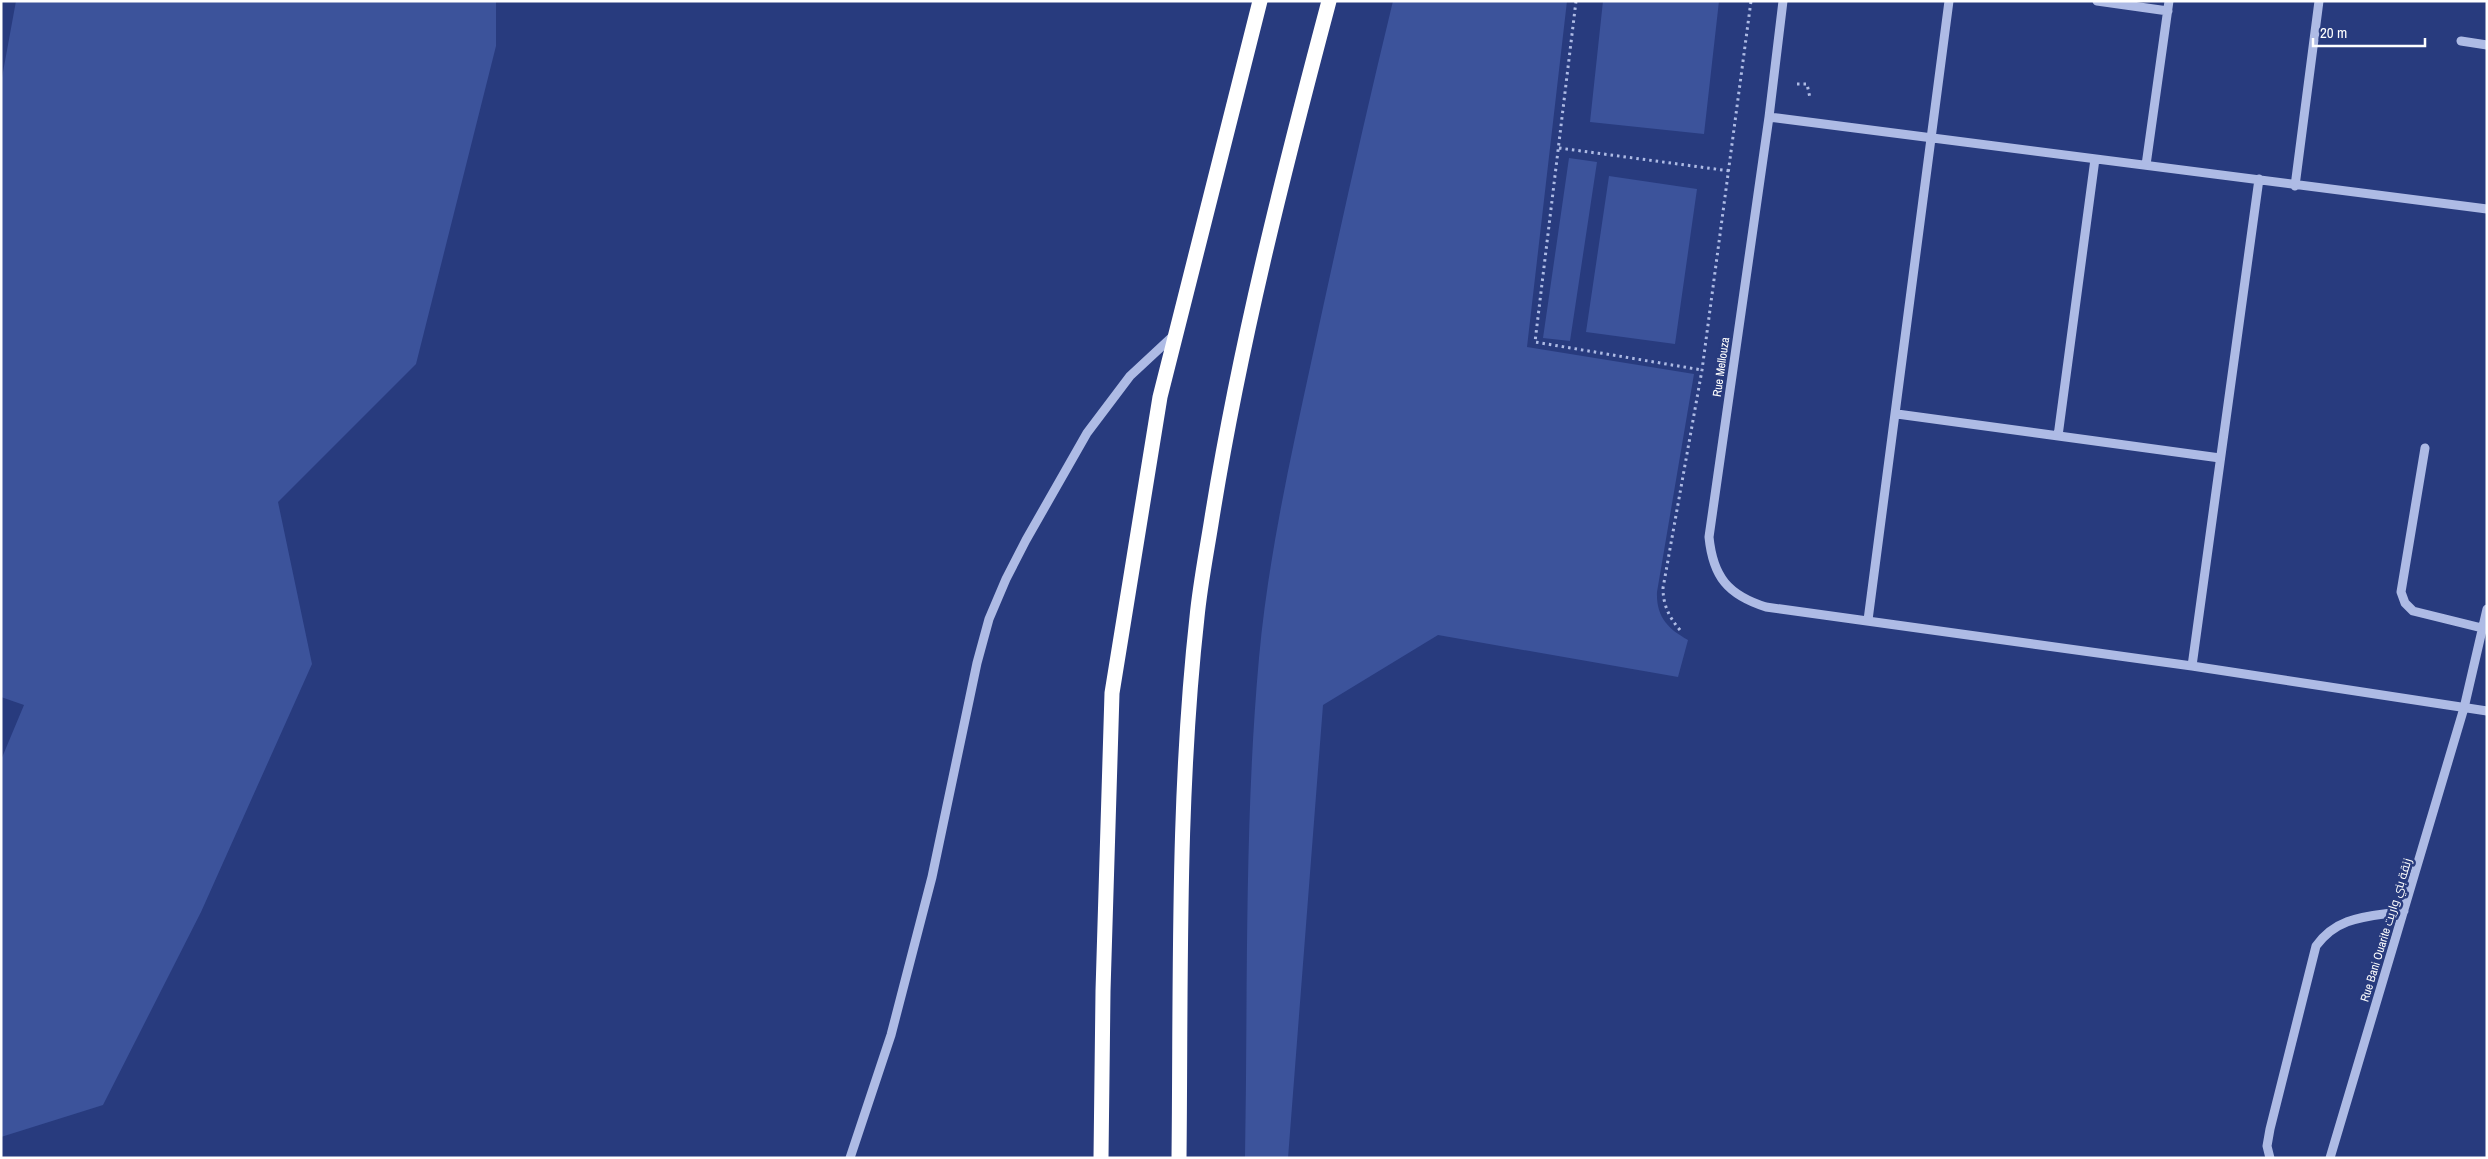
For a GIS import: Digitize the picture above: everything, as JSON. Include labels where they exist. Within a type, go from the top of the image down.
[{"type":"highway","points":[[1101,1158],[1103,991],[1112,693],[1160,397],[1260,1]]},
{"type":"highway","points":[[1179,1158],[1178,934],[1183,769],[1197,615],[1222,455],[1262,260],[1329,1]]},
{"type":"street","name":"Rue Mellouza","points":[[1783,1],[1769,117],[1709,537],[1711,557],[1718,575],[1731,590],[1747,601],[1766,607],[2192,666],[2487,711]]},
{"type":"street","points":[[1868,620],[1897,414],[1949,1]]},
{"type":"street","points":[[2097,1],[2168,6],[2146,165]]},
{"type":"street","points":[[2295,186],[2319,1]]},
{"type":"street","points":[[2461,41],[2487,45]]},
{"type":"street","points":[[1769,117],[2259,179],[2295,186],[2487,209]]},
{"type":"street","points":[[2058,436],[2096,159]]},
{"type":"street","points":[[2192,666],[2259,179]]},
{"type":"street","points":[[850,1158],[891,1035],[932,877],[977,663],[989,619],[1022,547],[1087,433],[1130,376],[1177,332]]},
{"type":"street","points":[[1897,414],[2220,458]]},
{"type":"street","points":[[2425,448],[2401,592],[2405,603],[2413,611],[2482,628]]},
{"type":"street","name":"Rue Bani Ouarite زنقة بني واريت","points":[[2330,1158],[2464,708],[2487,609]]},
{"type":"street","points":[[2270,1158],[2267,1146],[2270,1130],[2316,946],[2325,933],[2338,924],[2404,911]]},
{"type":"path","points":[[1576,1],[1535,342],[1702,370]]},
{"type":"path","points":[[1680,630],[1671,620],[1665,607],[1663,588],[1702,370],[1730,171],[1751,1]]},
{"type":"path","points":[[1559,148],[1730,171]]},
{"type":"shaded area","points":[[16,1],[496,1],[496,46],[416,364],[278,502],[312,664],[201,912],[103,1105],[1,1137],[1,760],[24,705],[1,697],[1,83]]},
{"type":"shaded area","points":[[1393,1],[1567,1],[1527,347],[1694,374],[1657,592],[1657,601],[1661,615],[1669,627],[1688,640],[1678,677],[1438,635],[1323,705],[1288,1158],[1245,1158],[1251,783],[1254,720],[1263,621],[1280,510],[1295,436]]},
{"type":"shaded area","points":[[1603,1],[1719,1],[1704,134],[1590,122]]},
{"type":"shaded area","points":[[1569,158],[1597,162],[1570,341],[1543,338]]},
{"type":"shaded area","points":[[1609,176],[1697,189],[1675,344],[1586,332]]}]
